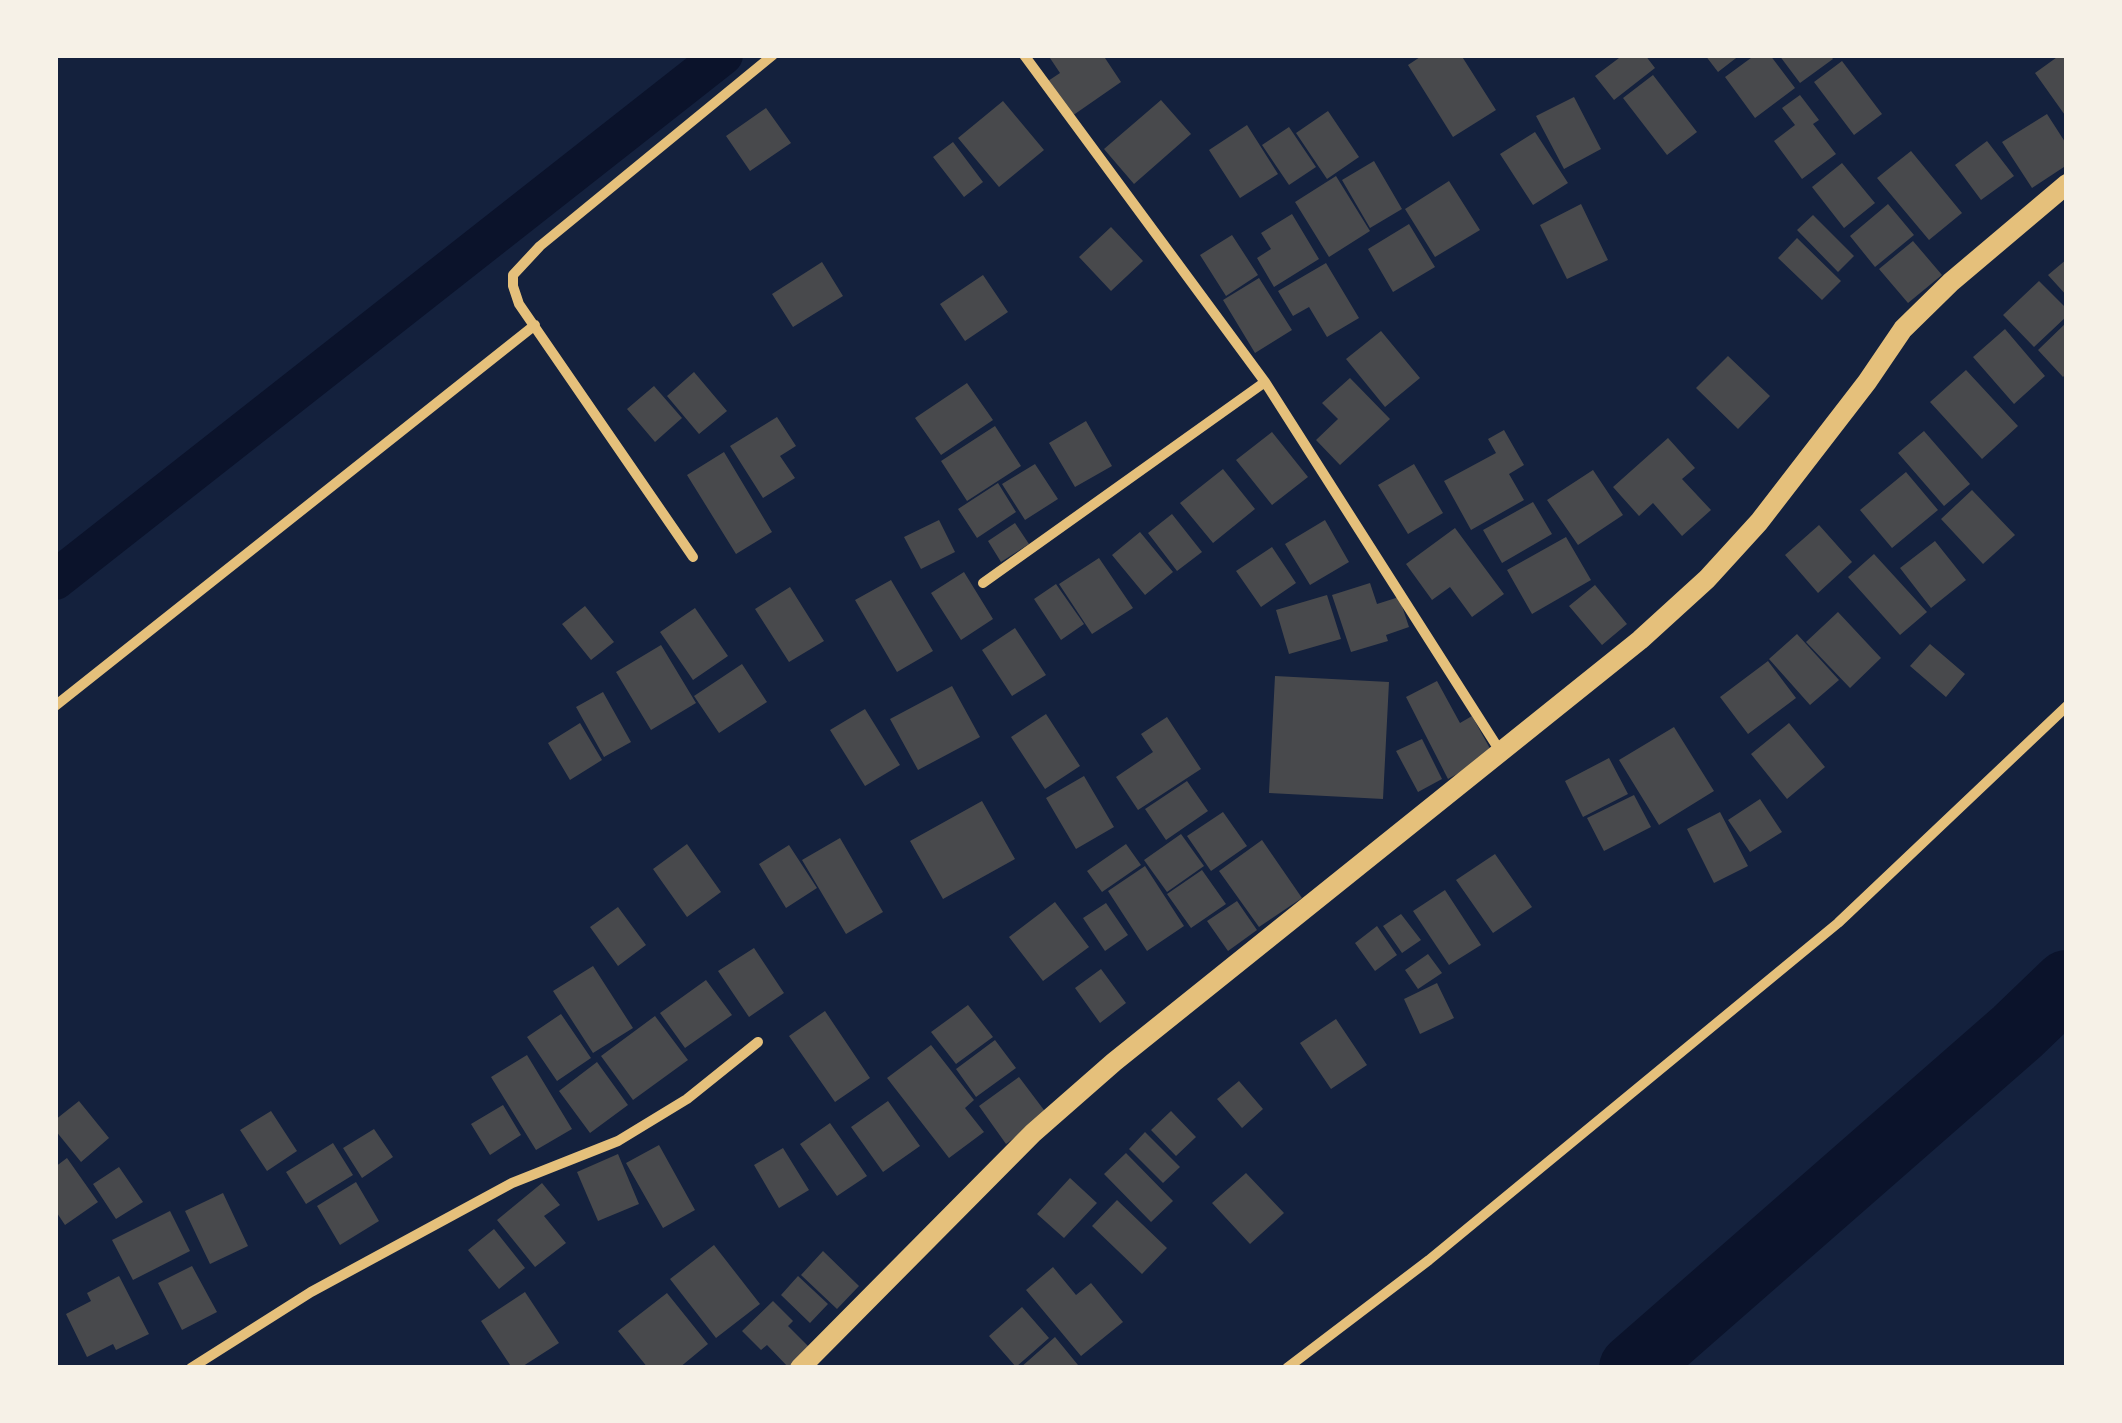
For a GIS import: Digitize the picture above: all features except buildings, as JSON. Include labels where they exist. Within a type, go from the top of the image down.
[{"type":"main road","points":[[800,1368],[1033,1133],[1200,992],[1640,640],[1708,579],[1759,522],[1902,330],[2018,223],[2067,184]]},
{"type":"street","points":[[693,557],[519,304],[512,286],[514,275],[540,246],[773,55]]},
{"type":"street","points":[[1024,55],[1265,382],[1501,752]]},
{"type":"street","points":[[55,706],[535,325]]},
{"type":"street","points":[[983,583],[1265,382]]},
{"type":"street","points":[[1287,1368],[1429,1260],[1838,923],[2067,706]]},
{"type":"street","points":[[191,1368],[312,1292],[497,1191],[618,1141],[687,1098],[758,1042]]},
{"type":"waterway","points":[[55,580],[723,55]]},
{"type":"waterway","points":[[1633,1368],[2067,984]]}]
